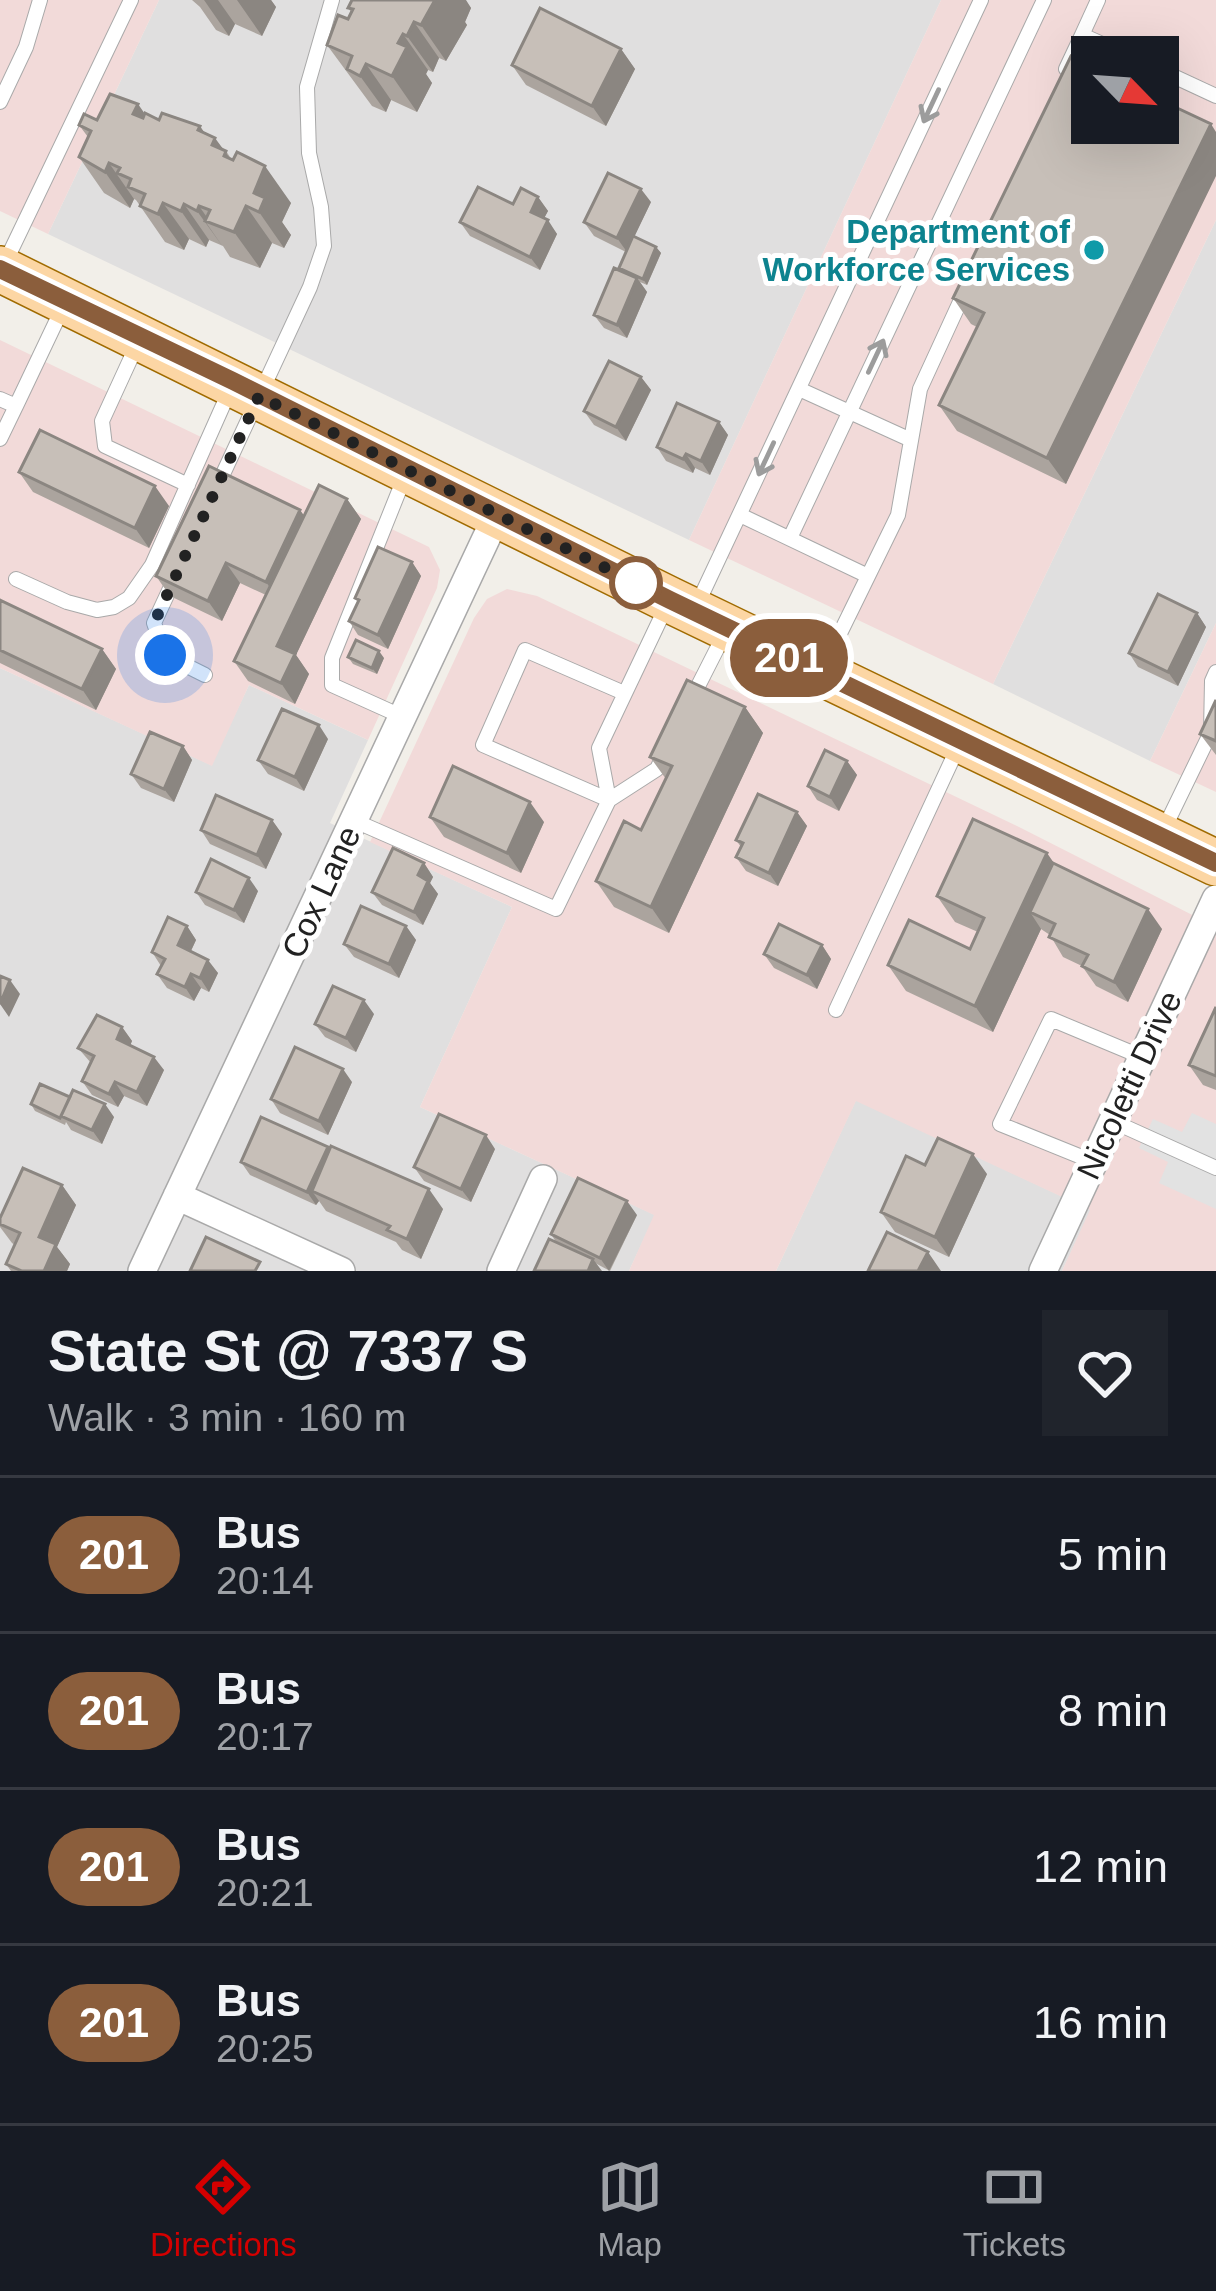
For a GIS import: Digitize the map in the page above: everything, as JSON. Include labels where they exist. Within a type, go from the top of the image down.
[{"type":"main road","points":[[1,270],[697,614],[1216,863]]},
{"type":"street","name":"Cox Lane","points":[[142,1271],[498,513]]},
{"type":"street","name":"Nicoletti Drive","points":[[1043,1271],[1216,899]]},
{"type":"street","points":[[501,1271],[543,1179]]},
{"type":"street","points":[[177,1196],[341,1271]]},
{"type":"lane","points":[[0,102],[26,47],[40,0]]},
{"type":"lane","points":[[1,270],[131,0]]},
{"type":"lane","points":[[16,579],[80,607],[114,608],[140,587],[188,485],[310,287],[324,246],[309,153],[307,86],[332,0]]},
{"type":"lane","points":[[685,713],[697,614],[981,0]]},
{"type":"lane","points":[[790,538],[1044,0]]},
{"type":"lane","points":[[1063,76],[1098,0]]},
{"type":"lane","points":[[1179,79],[1216,96]]},
{"type":"lane","points":[[821,673],[898,515],[920,388],[968,285]]},
{"type":"lane","points":[[0,439],[66,301]]},
{"type":"lane","points":[[141,337],[103,421],[105,446],[188,485]]},
{"type":"lane","points":[[213,495],[246,388]]},
{"type":"lane","points":[[799,389],[911,440]]},
{"type":"lane","points":[[0,399],[16,406]]},
{"type":"lane","points":[[403,717],[332,686],[332,658],[407,471]]},
{"type":"lane","points":[[740,514],[868,576]]},
{"type":"lane","points":[[184,559],[154,623],[165,655],[205,674]]},
{"type":"lane","points":[[609,800],[598,748],[624,693],[697,614]]},
{"type":"lane","points":[[609,800],[483,745],[525,650],[624,693]]},
{"type":"lane","points":[[1161,836],[1210,733],[1216,672]]},
{"type":"lane","points":[[355,821],[556,909],[609,800],[657,769],[675,732]]},
{"type":"lane","points":[[836,1010],[962,740]]},
{"type":"lane","points":[[1200,754],[1216,761]]},
{"type":"lane","points":[[1094,1162],[1000,1124],[1051,1019],[1142,1058]]},
{"type":"lane","points":[[1112,1121],[1216,1168]]},
{"type":"shaded area","points":[[0,0],[159,0],[48,234],[0,211]]},
{"type":"shaded area","points":[[159,0],[941,0],[689,540],[48,234]]},
{"type":"shaded area","points":[[941,0],[1216,0],[1216,220],[993,684],[689,540]]},
{"type":"shaded area","points":[[1216,220],[1216,623],[1150,761],[993,684]]},
{"type":"shaded area","points":[[0,340],[429,547],[440,570],[437,588],[368,740],[249,685],[212,766],[0,668]]},
{"type":"shaded area","points":[[507,589],[537,596],[1216,927],[1216,1271],[1062,1271],[1090,1210],[856,1101],[776,1271],[629,1271],[654,1215],[420,1107],[512,907],[370,842],[474,618],[487,599]]},
{"type":"shaded area","points":[[1216,623],[1216,792],[1150,761]]},
{"type":"shaded area","points":[[0,668],[211,765],[249,685],[368,740],[330,823],[512,907],[420,1107],[655,1215],[629,1271],[0,1271]]},
{"type":"shaded area","points":[[856,1100],[1091,1210],[1062,1271],[776,1271]]},
{"type":"shaded area","points":[[1192,1113],[1216,1124],[1216,1209],[1159,1183],[1168,1162],[1139,1148],[1153,1119],[1182,1132]]},
{"type":"building","points":[[352,0],[435,0],[421,25],[414,22],[407,36],[403,34],[398,43],[407,47],[392,76],[366,64],[360,76],[347,69],[352,56],[327,45],[338,15],[348,19]]},
{"type":"building","points":[[540,8],[621,49],[592,106],[512,65]]},
{"type":"building","name":"Department of Workforce Services","points":[[1071,56],[1071,144],[1179,144],[1179,109],[1211,124],[1047,458],[939,405],[984,313],[953,298]]},
{"type":"building","points":[[110,94],[138,104],[133,114],[143,118],[145,113],[159,120],[162,113],[200,126],[198,130],[215,138],[212,145],[226,151],[224,156],[233,160],[237,152],[265,166],[254,193],[265,198],[259,212],[246,206],[234,232],[205,221],[210,210],[199,206],[197,211],[184,204],[181,211],[163,203],[158,214],[140,206],[145,194],[128,187],[131,179],[117,173],[120,168],[109,163],[105,172],[79,157],[91,131],[79,125],[84,114],[97,120]]},
{"type":"building","points":[[608,173],[641,189],[617,238],[584,222]]},
{"type":"building","points":[[478,187],[513,204],[521,188],[538,197],[531,212],[548,220],[530,257],[460,222]]},
{"type":"building","points":[[633,236],[656,247],[643,279],[619,268]]},
{"type":"building","points":[[614,268],[637,278],[617,325],[594,315]]},
{"type":"building","points":[[609,361],[641,377],[616,427],[584,411]]},
{"type":"building","points":[[677,403],[719,422],[701,461],[657,447]]},
{"type":"building","points":[[40,430],[155,486],[135,528],[19,472]]},
{"type":"building","points":[[209,466],[300,510],[266,582],[226,563],[208,601],[156,576]]},
{"type":"building","points":[[319,485],[347,499],[277,646],[295,654],[281,683],[234,661]]},
{"type":"building","points":[[378,547],[412,562],[378,635],[349,621]]},
{"type":"building","points":[[1158,594],[1197,613],[1168,672],[1129,653]]},
{"type":"building","points":[[0,600],[102,649],[82,689],[0,650]]},
{"type":"building","points":[[356,640],[379,651],[372,668],[348,657]]},
{"type":"building","points":[[687,680],[745,707],[651,907],[596,881],[624,821],[641,830],[672,766],[650,757]]},
{"type":"building","points":[[1216,700],[1216,741],[1200,734]]},
{"type":"building","points":[[282,709],[319,725],[295,777],[258,760]]},
{"type":"building","points":[[150,732],[183,746],[164,789],[131,774]]},
{"type":"building","points":[[825,750],[847,761],[830,797],[808,786]]},
{"type":"building","points":[[453,766],[530,802],[507,853],[430,817]]},
{"type":"building","points":[[758,794],[797,812],[769,873],[736,857],[743,843],[736,840]]},
{"type":"building","points":[[216,795],[272,820],[257,855],[201,830]]},
{"type":"building","points":[[973,819],[1047,853],[975,1006],[888,965],[909,920],[970,949],[984,918],[937,896]]},
{"type":"building","points":[[393,848],[424,863],[418,875],[428,881],[414,912],[372,892]]},
{"type":"building","points":[[211,859],[249,878],[234,910],[196,892]]},
{"type":"building","points":[[1053,863],[1148,909],[1114,982],[1082,966],[1088,955],[1049,937],[1055,924],[1030,912]]},
{"type":"building","points":[[361,906],[406,926],[389,964],[344,944]]},
{"type":"building","points":[[168,917],[187,926],[178,945],[208,960],[200,978],[191,974],[185,987],[157,974],[165,959],[152,952]]},
{"type":"building","points":[[779,924],[822,945],[807,975],[764,954]]},
{"type":"building","points":[[0,976],[10,980],[0,1004]]},
{"type":"building","points":[[333,986],[364,1000],[346,1038],[315,1024]]},
{"type":"building","points":[[1216,1007],[1216,1076],[1189,1065]]},
{"type":"building","points":[[97,1015],[122,1027],[117,1039],[154,1057],[137,1092],[115,1082],[109,1094],[82,1081],[94,1056],[78,1048]]},
{"type":"building","points":[[295,1047],[343,1069],[319,1121],[271,1099]]},
{"type":"building","points":[[40,1084],[70,1097],[60,1118],[31,1104]]},
{"type":"building","points":[[73,1090],[105,1104],[92,1130],[61,1116]]},
{"type":"building","points":[[439,1114],[486,1135],[461,1189],[414,1167]]},
{"type":"building","points":[[261,1117],[328,1147],[307,1192],[241,1162]]},
{"type":"building","points":[[938,1138],[973,1154],[935,1237],[881,1212],[906,1156],[925,1165]]},
{"type":"building","points":[[331,1146],[429,1189],[407,1239],[387,1230],[390,1226],[312,1191]]},
{"type":"building","points":[[23,1168],[62,1185],[39,1237],[56,1244],[44,1271],[22,1271],[6,1264],[20,1233],[0,1224],[0,1218]]},
{"type":"building","points":[[578,1178],[627,1201],[600,1258],[551,1234]]},
{"type":"building","points":[[887,1232],[928,1252],[918,1271],[868,1271]]},
{"type":"building","points":[[206,1237],[260,1262],[255,1271],[190,1271]]},
{"type":"building","points":[[549,1239],[593,1259],[588,1271],[534,1271]]},
{"type":"bus line","name":"201","points":[[0,269],[1216,863]]},
{"type":"place","name":"Department of Workforce Services","points":[[1094,250]]},
{"type":"route","points":[[165,655],[154,623],[259,396],[636,583]]}]
